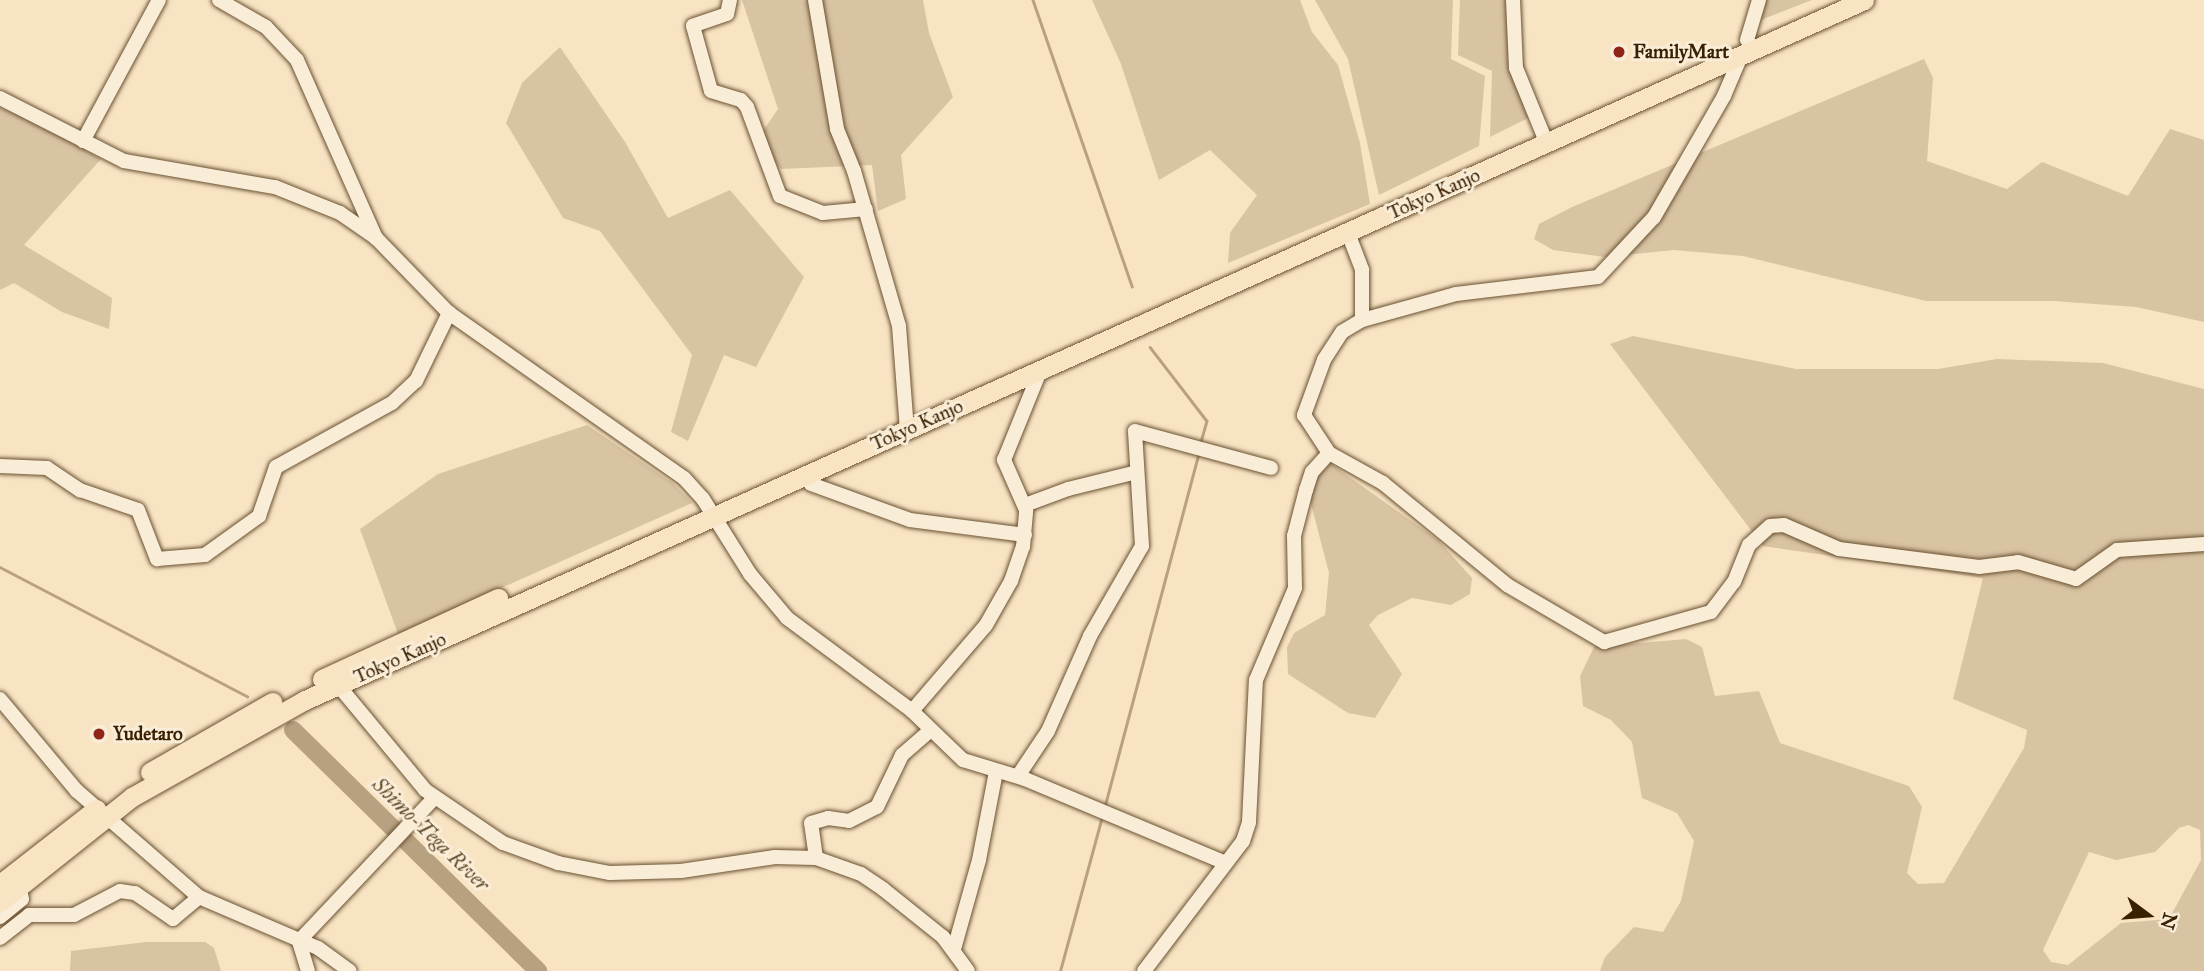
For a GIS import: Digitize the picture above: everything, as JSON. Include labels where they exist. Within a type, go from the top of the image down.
[{"type":"highway","name":"Tokyo Kanjo","points":[[1744,48],[1838,0]]},
{"type":"highway","name":"Tokyo Kanjo","points":[[0,902],[10,885],[101,813],[334,680],[1744,48],[1864,0]]},
{"type":"highway","name":"Tokyo Kanjo","points":[[710,510],[804,475],[906,423],[1041,369],[1348,233],[1544,138]]},
{"type":"street","points":[[83,141],[159,0]]},
{"type":"street","points":[[219,0],[266,27],[297,60],[376,238]]},
{"type":"street","points":[[730,0],[727,14],[693,26],[711,91],[741,100],[747,107],[780,197],[823,213],[866,209]]},
{"type":"street","points":[[815,0],[837,128],[866,209],[899,326],[906,423]]},
{"type":"street","points":[[1513,0],[1516,68],[1544,138]]},
{"type":"street","points":[[1759,0],[1744,48],[1724,96],[1654,217],[1598,277],[1468,292],[1362,320],[1342,332],[1331,345],[1304,415],[1329,453],[1383,483],[1507,585],[1604,642],[1711,611],[1734,582],[1749,545],[1770,526],[1784,525],[1839,549],[1979,567],[2018,562],[2076,579],[2117,550],[2204,544]]},
{"type":"street","points":[[0,98],[83,141],[147,167],[275,187],[320,203],[376,238],[449,313],[684,478],[710,510],[750,574],[787,618],[912,711],[963,760],[996,772],[1018,776],[1223,862]]},
{"type":"street","points":[[1348,233],[1362,270],[1362,320]]},
{"type":"street","points":[[0,466],[47,468],[80,490],[138,510],[157,559],[205,555],[259,516],[276,467],[392,403],[416,381],[449,313]]},
{"type":"street","points":[[912,711],[996,609],[1025,535],[1025,505],[1004,460],[1041,369]]},
{"type":"street","points":[[1018,776],[1048,731],[1090,636],[1142,546],[1135,430],[1271,468]]},
{"type":"street","points":[[1144,971],[1223,862],[1234,857],[1248,822],[1256,680],[1295,588],[1294,536],[1306,490],[1312,472],[1329,453]]},
{"type":"street","points":[[1025,505],[1068,489],[1136,472]]},
{"type":"street","points":[[804,475],[811,484],[910,520],[1025,535]]},
{"type":"street","points":[[334,680],[434,798],[503,843],[584,869],[662,873],[775,857],[816,858],[861,874],[931,925],[954,949],[968,971]]},
{"type":"street","points":[[0,699],[101,813],[199,897],[334,957],[350,971]]},
{"type":"street","points":[[816,858],[811,823],[828,818],[849,821],[877,807],[902,755],[931,730]]},
{"type":"street","points":[[954,949],[979,860],[996,772]]},
{"type":"street","points":[[299,941],[434,798]]},
{"type":"street","points":[[0,917],[22,899],[10,885]]},
{"type":"street","points":[[0,938],[29,915],[74,915],[120,891],[135,893],[173,919],[199,897]]},
{"type":"street","points":[[299,941],[308,971]]},
{"type":"shaded area","points":[[742,0],[923,0],[929,33],[953,97],[901,155],[906,199],[878,211],[872,165],[781,169],[756,141],[778,109]]},
{"type":"shaded area","points":[[1092,0],[1300,0],[1312,32],[1338,65],[1360,143],[1370,204],[1228,263],[1230,233],[1257,195],[1210,150],[1159,180],[1121,64]]},
{"type":"shaded area","points":[[1315,0],[1453,0],[1451,59],[1485,76],[1479,146],[1379,195],[1348,59]]},
{"type":"shaded area","points":[[1460,0],[1516,0],[1530,117],[1490,137],[1492,71],[1458,55]]},
{"type":"shaded area","points":[[1764,0],[1812,0],[1758,21]]},
{"type":"shaded area","points":[[560,47],[625,142],[668,218],[730,190],[804,277],[756,367],[724,355],[688,441],[671,432],[692,355],[600,231],[563,218],[506,123],[522,83]]},
{"type":"shaded area","points":[[1924,59],[1933,78],[1927,161],[2007,189],[2042,162],[2128,196],[2170,129],[2204,140],[2204,322],[2136,307],[2054,301],[1926,301],[1743,256],[1674,250],[1605,257],[1553,250],[1534,239],[1539,224],[1572,207]]},
{"type":"shaded area","points":[[0,108],[31,119],[101,159],[24,245],[112,298],[109,329],[62,312],[14,283],[0,290]]},
{"type":"shaded area","points":[[1633,336],[1796,369],[1938,369],[1997,359],[2103,363],[2204,389],[2204,971],[1600,971],[1605,957],[1634,927],[1663,932],[1681,901],[1694,841],[1677,813],[1642,798],[1632,742],[1611,720],[1583,706],[1580,676],[1594,647],[1686,639],[1702,647],[1715,696],[1759,691],[1780,743],[1909,786],[1922,807],[1907,873],[1918,884],[1944,883],[2024,748],[2027,730],[1953,699],[1983,578],[1763,546],[1610,344]],"holes":[[[2188,825],[2200,830],[2201,860],[2169,919],[2121,923],[2068,965],[2051,962],[2043,950],[2089,852],[2116,860],[2155,852],[2179,828]]]},
{"type":"shaded area","points":[[587,425],[674,484],[692,503],[398,634],[360,529],[438,474]]},
{"type":"shaded area","points":[[1331,464],[1438,540],[1472,578],[1470,594],[1451,605],[1412,598],[1378,615],[1369,625],[1402,674],[1375,718],[1348,713],[1288,674],[1287,647],[1294,633],[1325,615],[1329,573],[1310,500],[1318,473]]},
{"type":"shaded area","points":[[146,942],[205,942],[214,948],[221,971],[70,971],[71,951]]},
{"type":"waterway","points":[[1033,0],[1132,286]]},
{"type":"waterway","points":[[1150,347],[1207,421],[1201,442]]},
{"type":"waterway","points":[[1105,805],[1199,452]]},
{"type":"waterway","name":"Shimo-Tega River","points":[[0,567],[247,696]]},
{"type":"waterway","name":"Shimo-Tega River","points":[[293,730],[538,971]]},
{"type":"waterway","points":[[1060,971],[1101,820]]},
{"type":"place","name":"FamilyMart","points":[[1619,52]]},
{"type":"place","name":"Yudetaro","points":[[99,734]]}]
